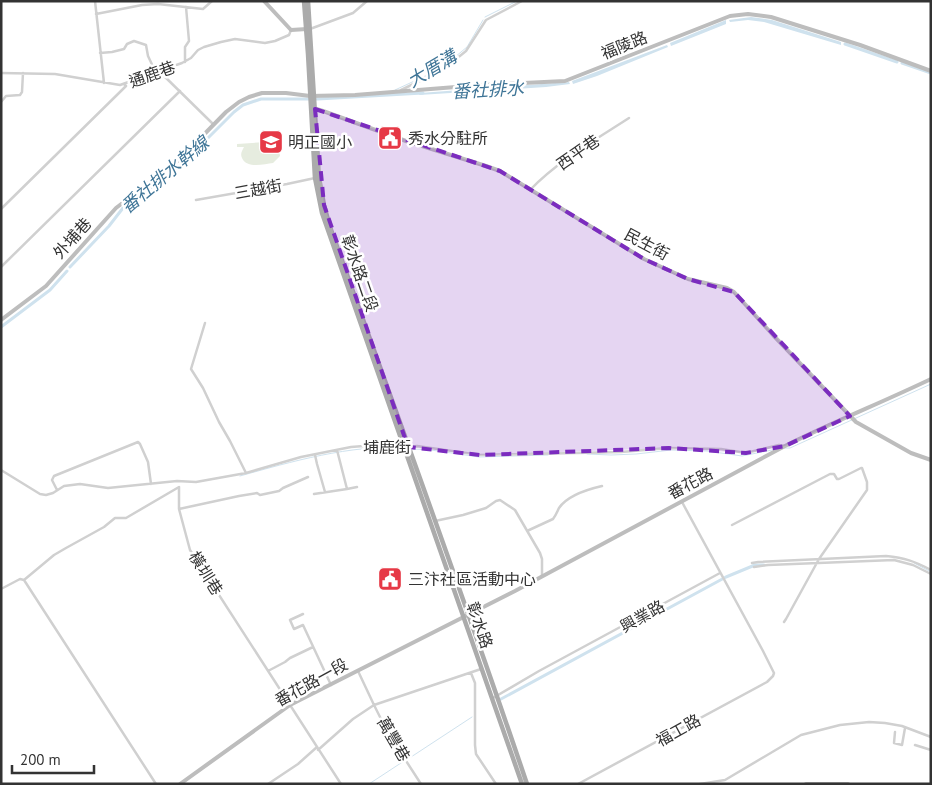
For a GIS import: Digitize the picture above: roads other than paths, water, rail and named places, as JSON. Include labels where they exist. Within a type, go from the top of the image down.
[{"type":"main road","name":"彰水路二段","points":[[304,1],[308,29]]},
{"type":"main road","name":"彰水路二段","points":[[308,1],[308,54],[317,178],[346,277],[406,446]]},
{"type":"main road","name":"彰水路","points":[[406,446],[435,521],[482,669],[495,697],[522,784]]},
{"type":"main road","name":"彰水路","points":[[406,446],[527,784]]},
{"type":"street","points":[[95,1],[104,83]]},
{"type":"street","points":[[96,14],[142,5],[158,4],[203,10],[212,1]]},
{"type":"street","points":[[264,1],[291,30],[308,29],[354,13],[367,1]]},
{"type":"street","points":[[396,92],[450,64],[466,51],[486,20],[522,1]]},
{"type":"street","points":[[185,62],[184,47],[188,41],[186,7]]},
{"type":"street","name":"福陵路","points":[[214,126],[238,102],[262,93],[286,93],[312,98],[570,80],[730,16],[748,14],[771,17],[931,70]]},
{"type":"street","name":"通鹿巷","points":[[1,73],[55,74],[120,85],[185,62],[204,47],[235,39],[265,43],[275,42],[289,35],[291,30]]},
{"type":"street","points":[[100,53],[124,49],[127,44],[134,41],[146,45],[148,56],[158,72],[180,91],[214,126]]},
{"type":"street","points":[[1,102],[6,96],[20,95],[22,92],[23,73]]},
{"type":"street","points":[[570,80],[572,85]]},
{"type":"street","points":[[1,209],[126,86],[124,84]]},
{"type":"street","points":[[1,267],[180,91]]},
{"type":"street","name":"民生街","points":[[313,108],[500,172],[644,258],[688,279],[727,288],[734,292],[772,335],[856,422],[910,453],[931,460]]},
{"type":"street","name":"西平巷","points":[[530,190],[559,164],[629,118]]},
{"type":"street","name":"外埔巷","points":[[1,320],[46,286],[116,208],[180,159],[214,126]]},
{"type":"street","name":"三越街","points":[[196,200],[317,178]]},
{"type":"street","points":[[205,323],[191,369],[204,388],[219,422],[246,473]]},
{"type":"street","name":"番花路","points":[[466,616],[785,446],[931,379]]},
{"type":"street","points":[[57,490],[52,480],[54,476],[138,442],[148,462],[151,484]]},
{"type":"street","name":"埔鹿街","points":[[1,470],[40,494],[46,495],[64,486],[80,484],[108,488],[176,481],[196,482],[246,473],[315,454],[372,445],[417,446],[480,455],[621,452],[669,448],[721,449],[746,453],[779,445],[785,446]]},
{"type":"street","points":[[337,450],[347,489]]},
{"type":"street","points":[[315,454],[325,492]]},
{"type":"street","points":[[732,525],[830,474],[834,474],[839,479],[861,468],[863,470],[867,482],[867,490],[818,561],[784,622]]},
{"type":"street","points":[[179,509],[257,493],[260,495],[279,492],[283,488],[308,477]]},
{"type":"street","points":[[527,531],[554,519],[564,503],[583,491],[602,486]]},
{"type":"street","name":"橫圳巷","points":[[1,589],[20,579],[24,580],[54,555],[104,527],[115,518],[126,518],[180,487],[179,509],[190,550],[317,748]]},
{"type":"street","points":[[314,494],[357,487]]},
{"type":"street","points":[[435,521],[464,515],[486,508],[496,501],[503,501],[515,510],[540,553],[542,576]]},
{"type":"street","points":[[682,502],[720,573]]},
{"type":"street","points":[[754,567],[886,556],[901,557],[915,561],[931,570]]},
{"type":"street","points":[[752,563],[894,560],[913,565],[931,574]]},
{"type":"street","name":"福工路","points":[[578,784],[767,682],[773,676],[774,673],[720,573]]},
{"type":"street","name":"興業路","points":[[495,697],[539,671],[720,573]]},
{"type":"street","points":[[24,580],[156,784]]},
{"type":"street","points":[[304,614],[290,620],[294,629],[303,624],[331,685]]},
{"type":"street","name":"番花路一段","points":[[180,784],[290,705],[466,616]]},
{"type":"street","points":[[268,671],[313,647]]},
{"type":"street","points":[[358,670],[374,705],[482,669]]},
{"type":"street","points":[[470,672],[475,683],[476,754],[496,784]]},
{"type":"street","name":"萬豐巷","points":[[268,784],[298,764],[353,719],[374,705],[388,733],[421,784]]},
{"type":"street","points":[[700,784],[725,780],[805,733],[840,725],[868,722],[885,723],[902,726],[931,737]]},
{"type":"street","points":[[895,732],[894,743],[902,745],[905,728]]},
{"type":"street","points":[[915,745],[931,750]]},
{"type":"street","points":[[317,748],[341,784]]},
{"type":"street","points":[[806,784],[848,784]]},
{"type":"water","points":[[751,17],[772,20],[841,42],[841,45],[764,22],[748,20],[730,22],[729,20]]},
{"type":"water","points":[[726,20],[726,24],[671,46],[670,43]]},
{"type":"water","points":[[667,45],[668,47],[573,84],[572,81]]},
{"type":"water","points":[[569,82],[570,84],[546,87],[419,95],[420,93]]},
{"type":"waterway","name":"大厝溝","points":[[485,17],[517,1]]},
{"type":"waterway","name":"大厝溝","points":[[395,90],[436,71],[449,62],[467,47],[483,20]]},
{"type":"waterway","name":"番社排水","points":[[845,44],[897,62]]},
{"type":"waterway","name":"番社排水","points":[[902,63],[931,73]]},
{"type":"waterway","name":"番社排水幹線","points":[[70,267],[109,226],[123,208],[177,169],[243,105],[261,99],[318,99],[423,93]]},
{"type":"waterway","name":"番社排水幹線","points":[[1,327],[50,290],[67,271]]},
{"type":"waterway","points":[[783,448],[790,448],[931,384]]},
{"type":"waterway","points":[[240,476],[342,451],[384,447],[404,448]]},
{"type":"waterway","points":[[413,449],[479,457],[548,455]]},
{"type":"waterway","points":[[587,454],[636,454],[671,450],[707,451],[742,456],[777,449]]},
{"type":"waterway","points":[[914,563],[931,572]]},
{"type":"waterway","points":[[501,699],[726,577],[755,565],[764,565]]},
{"type":"waterway","points":[[408,759],[472,717]]},
{"type":"waterway","points":[[369,784],[404,761]]},
{"type":"place","name":"秀水分駐所","points":[[390,138]]},
{"type":"place","name":"明正國小","points":[[271,142]]},
{"type":"place","name":"三汴社區活動中心","points":[[390,579]]}]
